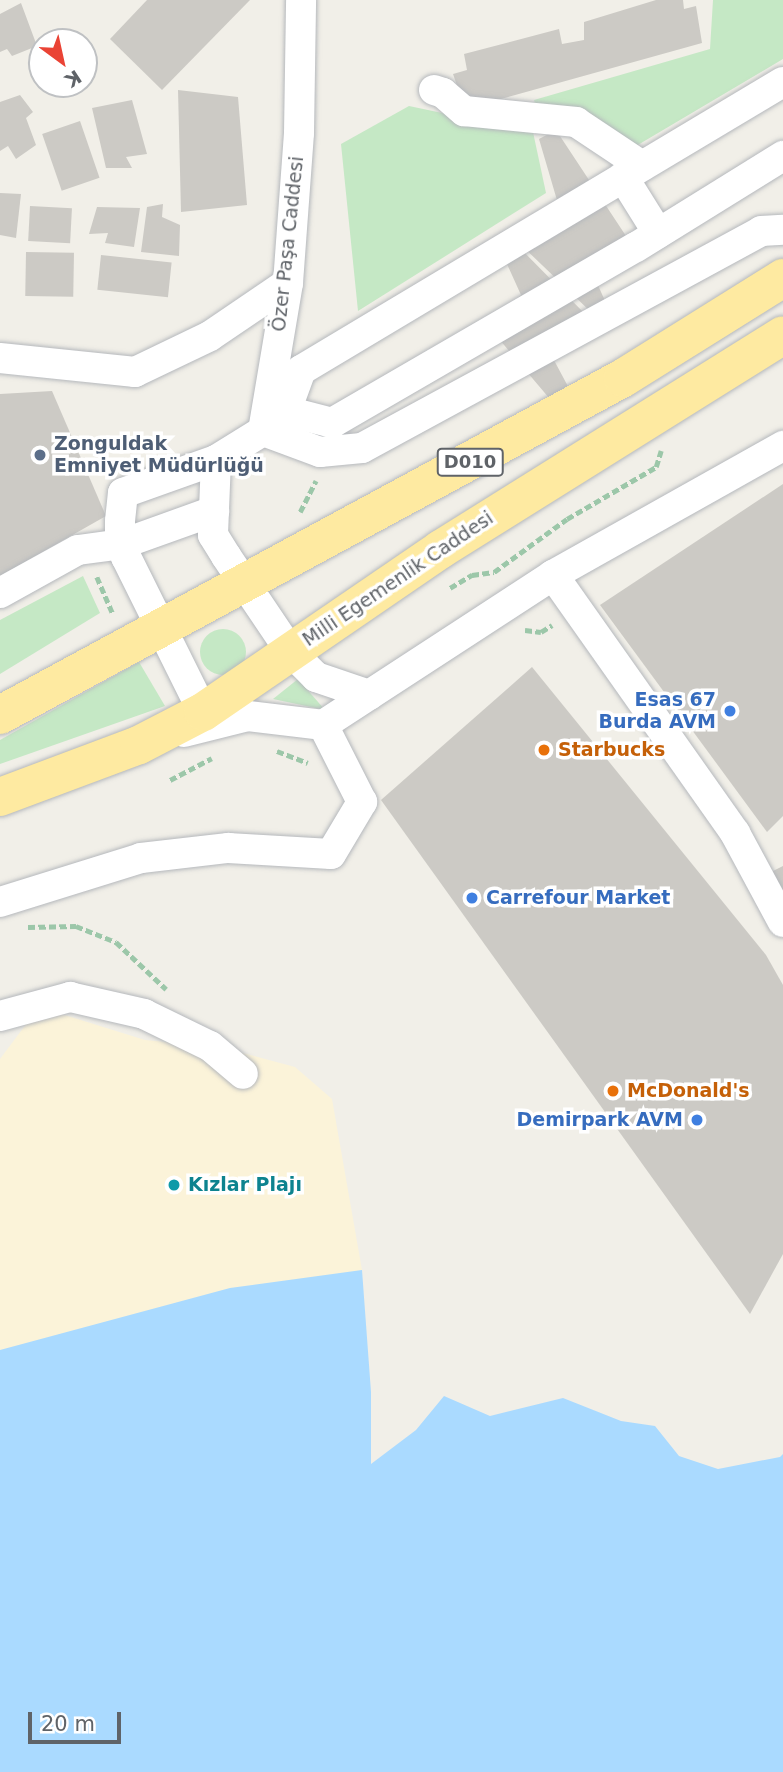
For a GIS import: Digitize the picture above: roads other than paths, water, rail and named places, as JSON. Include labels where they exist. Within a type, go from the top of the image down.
[{"type":"highway","name":"D010","points":[[0,715],[623,378],[783,278]]},
{"type":"highway","name":"Milli Egemenlik Caddesi","points":[[0,797],[139,745],[203,712],[441,549],[783,335]]},
{"type":"street","name":"Özer Paşa Caddesi","points":[[263,431],[288,283],[299,133],[302,0]]},
{"type":"street","points":[[783,82],[301,370],[286,411],[263,431],[216,460],[123,493],[120,521],[122,544],[203,712],[323,724],[553,575],[783,446]]},
{"type":"street","points":[[434,90],[443,93],[464,111],[576,122],[633,172],[658,233]]},
{"type":"street","points":[[286,411],[332,424],[658,233],[783,156]]},
{"type":"street","points":[[263,431],[320,452],[362,448],[761,230],[783,230]]},
{"type":"street","points":[[0,358],[135,372],[209,336],[288,283]]},
{"type":"street","points":[[216,460],[213,535],[244,583],[290,652],[316,677],[369,695]]},
{"type":"street","points":[[0,593],[78,550],[122,544],[214,510]]},
{"type":"street","points":[[553,575],[735,833],[783,922]]},
{"type":"street","points":[[139,745],[248,716]]},
{"type":"street","points":[[0,902],[141,858],[228,848],[331,854],[362,802],[323,724]]},
{"type":"street","points":[[0,1016],[70,997],[144,1014],[209,1046],[243,1074]]},
{"type":"water","points":[[362,1270],[371,1392],[371,1464],[416,1430],[444,1396],[490,1416],[563,1398],[621,1421],[655,1426],[679,1456],[718,1469],[780,1457],[783,1454],[783,1772],[0,1772],[0,1350],[230,1288]]},
{"type":"place","name":"Zonguldak Emniyet Müdürlüğü","points":[[40,455]]},
{"type":"place","name":"Esas 67 Burda AVM","points":[[730,711]]},
{"type":"place","name":"Starbucks","points":[[544,750]]},
{"type":"place","name":"Carrefour Market","points":[[472,898]]},
{"type":"place","name":"McDonald's","points":[[613,1091]]},
{"type":"place","name":"Demirpark AVM","points":[[697,1120]]},
{"type":"place","name":"Kızlar Plajı","points":[[174,1185]]}]
